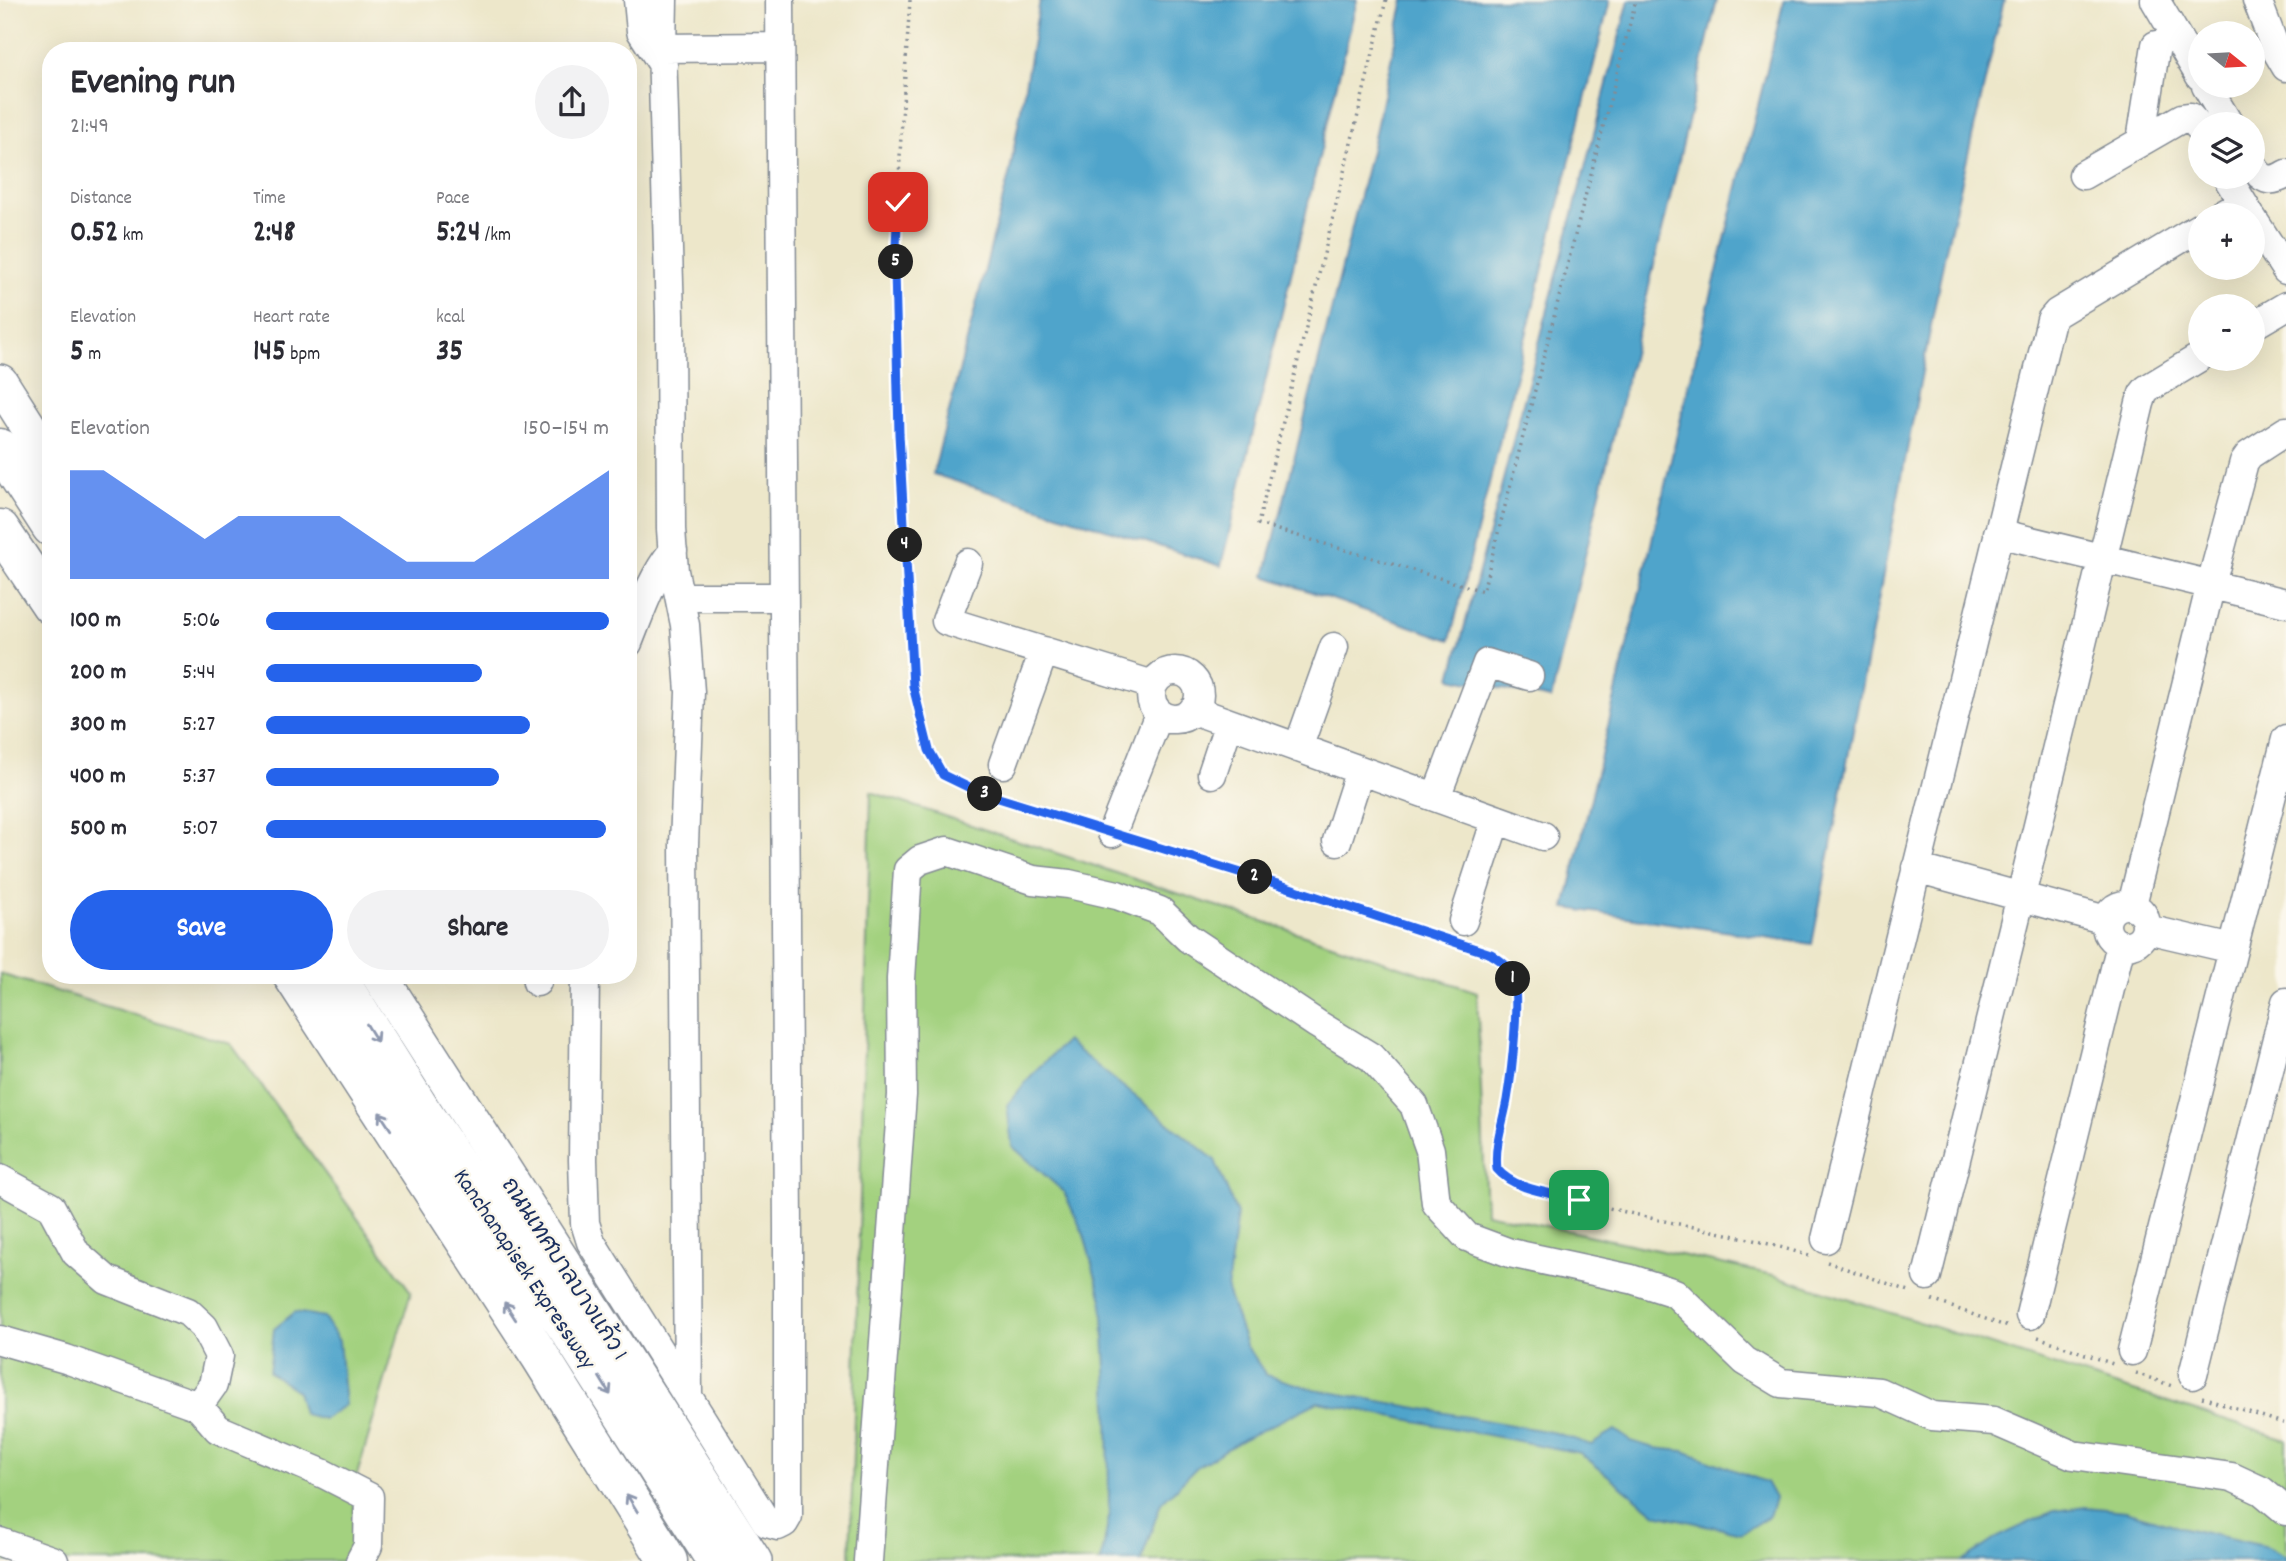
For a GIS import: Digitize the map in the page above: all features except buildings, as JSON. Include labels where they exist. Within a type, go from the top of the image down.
[{"type":"highway","points":[[0,448],[42,513]]},
{"type":"highway","points":[[0,529],[42,592]]},
{"type":"highway","name":"Kanchanapisek Expressway","points":[[298,984],[540,1356],[668,1561]]},
{"type":"highway","name":"Kanchanapisek Expressway","points":[[342,984],[421,1110],[576,1341],[716,1561]]},
{"type":"main road","points":[[0,382],[42,448]]},
{"type":"main road","name":"ถนนเทศบาลบางแก้ว 1","points":[[385,984],[754,1561]]},
{"type":"street","points":[[638,0],[641,31],[663,57]]},
{"type":"street","points":[[663,0],[673,551],[685,625],[690,692],[684,845],[688,1396]]},
{"type":"street","points":[[585,984],[583,1160],[585,1223],[590,1242],[766,1522],[778,1527],[788,1516],[780,0]]},
{"type":"street","points":[[2155,0],[2188,56]]},
{"type":"street","points":[[2257,0],[2276,50],[2286,67]]},
{"type":"street","points":[[2141,141],[2156,45]]},
{"type":"street","points":[[663,57],[780,47]]},
{"type":"street","points":[[2083,175],[2182,118],[2188,117]]},
{"type":"street","points":[[2265,178],[2277,180],[2286,174]]},
{"type":"street","points":[[1819,1252],[2051,320],[2057,313],[2188,234]]},
{"type":"street","points":[[2265,243],[2286,270]]},
{"type":"street","points":[[2265,318],[2286,306]]},
{"type":"street","points":[[1923,1289],[2143,394],[2188,364]]},
{"type":"street","points":[[2233,949],[2139,917],[2121,904],[2112,910],[2106,920],[2107,931],[2112,939],[2122,944],[2132,944],[2141,938],[2139,917],[2211,584],[2244,462],[2249,455],[2286,431]]},
{"type":"street","points":[[1998,533],[2286,603]]},
{"type":"street","points":[[637,620],[650,588],[663,563],[673,551]]},
{"type":"street","points":[[968,563],[946,621],[1153,685]]},
{"type":"street","points":[[680,597],[783,597]]},
{"type":"street","points":[[1298,748],[1334,646]]},
{"type":"street","points":[[1003,764],[1044,651]]},
{"type":"street","points":[[1436,797],[1487,663],[1529,676]]},
{"type":"street","points":[[1172,671],[1188,674],[1198,688],[1199,696],[1194,710],[1188,716],[1173,719],[1159,713],[1151,701],[1153,685],[1164,673],[1172,671]]},
{"type":"street","points":[[1194,710],[1543,836]]},
{"type":"street","points":[[1112,832],[1159,713]]},
{"type":"street","points":[[1212,774],[1229,723]]},
{"type":"street","points":[[2130,1364],[2286,739]]},
{"type":"street","points":[[1337,841],[1360,770]]},
{"type":"street","points":[[1463,921],[1496,819]]},
{"type":"street","points":[[868,1561],[902,1095],[901,979],[908,870],[920,860],[947,851],[1033,880],[1069,884],[1117,895],[1160,911],[1188,938],[1371,1057],[1414,1105],[1430,1150],[1436,1203],[1467,1237],[1510,1253],[1631,1279],[1675,1293],[1745,1361],[1781,1383],[1879,1392],[1932,1416],[1994,1421],[2073,1455],[2232,1477],[2262,1491],[2286,1511]]},
{"type":"street","points":[[1916,869],[2106,920]]},
{"type":"street","points":[[2026,1327],[2122,944]]},
{"type":"street","points":[[2189,1386],[2285,1010]]},
{"type":"street","points":[[0,1179],[51,1207],[76,1253],[107,1280],[188,1312],[204,1327],[219,1356],[212,1385],[198,1406]]},
{"type":"street","points":[[0,1340],[66,1359],[198,1406],[218,1429],[324,1474],[369,1497],[368,1546],[360,1561]]},
{"type":"street","points":[[0,1542],[54,1561]]},
{"type":"path","points":[[909,0],[895,270],[899,434],[913,686],[929,750],[943,775],[976,791],[1491,954],[1513,974],[1517,1007],[1507,1100],[1499,1130],[1497,1153],[1497,1169],[1503,1177],[1516,1184],[1654,1219],[1819,1252],[2130,1364],[2286,1424]]},
{"type":"path","points":[[1386,0],[1258,524],[1483,591],[1636,0]]},
{"type":"green space","points":[[871,792],[1477,992],[1486,1213],[1773,1275],[2286,1440],[2286,1561],[850,1561]]},
{"type":"green space","points":[[0,974],[231,1044],[411,1292],[357,1475],[350,1561],[0,1561]]},
{"type":"water","points":[[1040,0],[1357,0],[1221,566],[933,474],[1010,171]]},
{"type":"water","points":[[1404,0],[1610,0],[1450,640],[1265,576],[1371,151]]},
{"type":"water","points":[[1629,0],[1717,0],[1551,699],[1451,678]]},
{"type":"water","points":[[1784,0],[2004,0],[1944,258],[1812,944],[1565,908],[1683,409]]},
{"type":"water","points":[[1066,1041],[1215,1160],[1237,1214],[1227,1290],[1246,1345],[1266,1375],[1313,1389],[1556,1433],[1591,1445],[1615,1430],[1631,1441],[1654,1448],[1684,1451],[1766,1482],[1775,1498],[1769,1516],[1741,1533],[1656,1514],[1580,1453],[1318,1402],[1244,1439],[1197,1467],[1161,1503],[1141,1561],[1101,1561],[1109,1517],[1108,1405],[1102,1300],[1084,1235],[1064,1192],[1012,1146],[1007,1105],[1035,1071]]},
{"type":"water","points":[[295,1312],[324,1317],[339,1341],[345,1405],[324,1419],[303,1414],[297,1391],[269,1372],[274,1329]]},
{"type":"water","points":[[2086,1507],[2125,1511],[2268,1547],[2286,1557],[2286,1561],[1962,1561],[1998,1537],[2054,1511]]},
{"type":"route","points":[[898,202],[895,270],[899,434],[913,686],[929,750],[943,775],[976,791],[1287,887],[1491,954],[1513,974],[1517,1007],[1507,1100],[1499,1130],[1497,1169],[1503,1177],[1516,1184],[1579,1200]]}]
